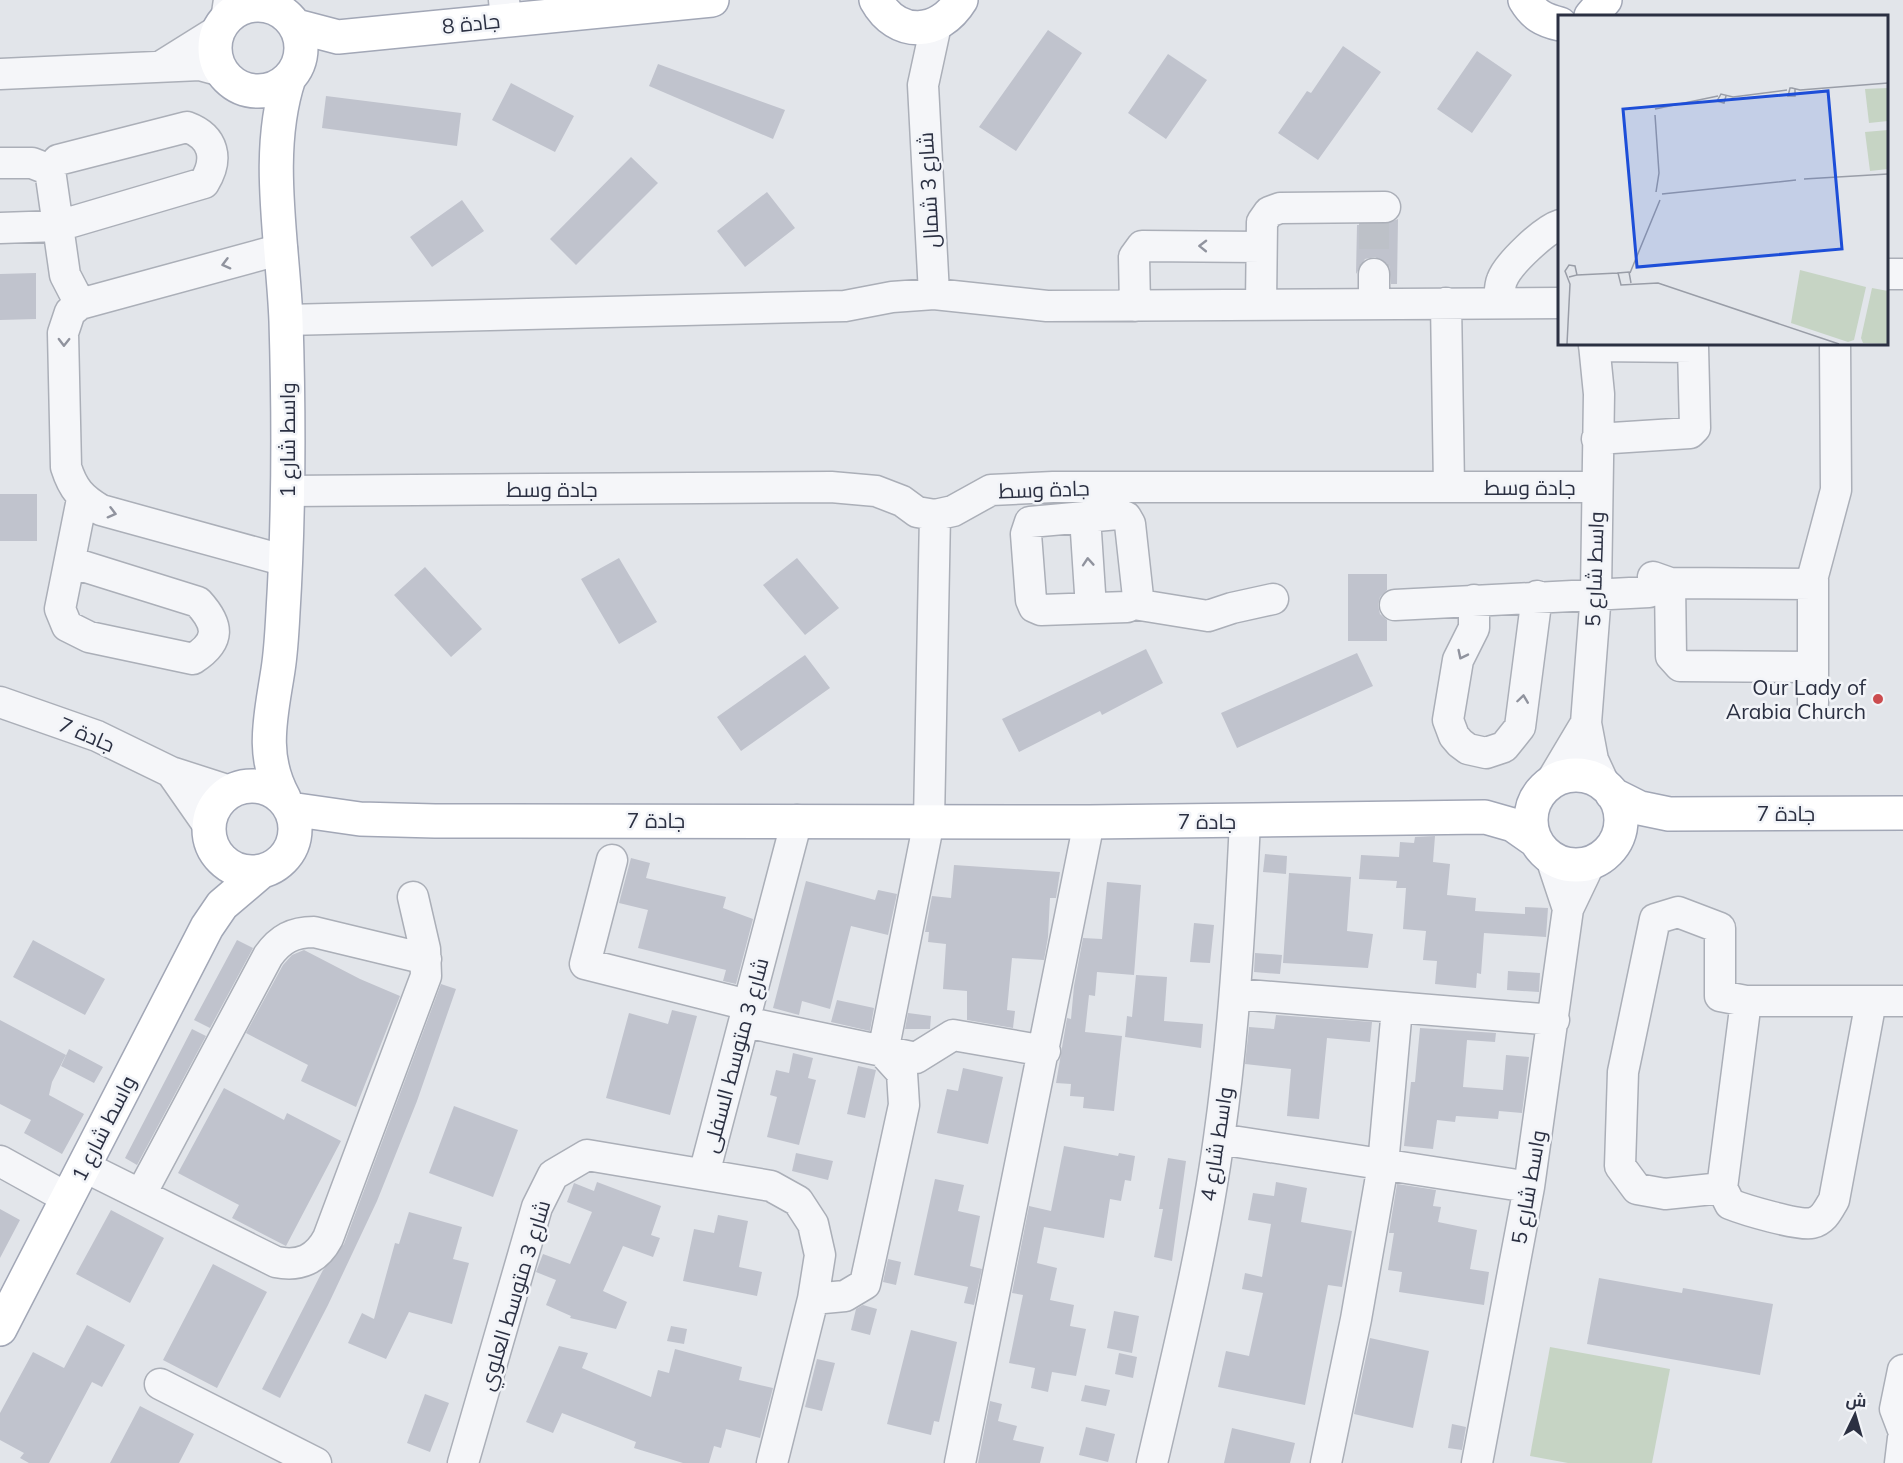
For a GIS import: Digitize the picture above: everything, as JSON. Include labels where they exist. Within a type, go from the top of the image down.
[{"type":"main road","name":"جادة 8","points":[[294,69],[318,47],[338,37],[505,9],[712,0]]},
{"type":"main road","points":[[248,7],[278,12],[301,44],[294,69],[268,90],[232,79],[216,58],[216,43],[225,16],[248,7]]},
{"type":"main road","points":[[878,9],[908,27],[956,10]]},
{"type":"main road","name":"جادة 8","points":[[278,12],[338,37]]},
{"type":"main road","name":"واسط شارع 1","points":[[234,790],[256,759],[268,729],[278,668],[286,561],[287,491],[286,320],[275,151],[279,114],[294,69]]},
{"type":"main road","name":"واسط شارع 1","points":[[232,79],[265,125],[275,151]]},
{"type":"main road","name":"واسط شارع 1","points":[[268,729],[272,772],[287,804]]},
{"type":"main road","points":[[1577,776],[1592,778],[1609,790],[1620,809],[1621,826],[1616,842],[1605,855],[1590,863],[1564,864],[1544,850],[1531,826],[1532,811],[1543,790],[1562,777],[1577,776]]},
{"type":"main road","points":[[262,787],[287,804],[295,833],[274,864],[238,871],[218,857],[212,848],[208,825],[212,812],[234,790],[262,787]]},
{"type":"main road","name":"جادة 7","points":[[287,804],[314,814],[384,820],[1245,821],[1485,817],[1515,808],[1543,790]]},
{"type":"main road","name":"جادة 7","points":[[1609,790],[1640,808],[1669,814],[1903,813]]},
{"type":"main road","name":"جادة 7","points":[[1616,842],[1639,822],[1669,814]]},
{"type":"main road","name":"جادة 7","points":[[1485,817],[1513,825],[1544,850]]},
{"type":"main road","name":"جادة 7","points":[[274,864],[310,840],[334,831],[384,820]]},
{"type":"main road","name":"واسط شارع 1","points":[[207,927],[218,857]]},
{"type":"main road","name":"واسط شارع 1","points":[[0,1329],[207,927],[222,905],[274,864]]},
{"type":"street","name":"شارع 3 شمال","points":[[878,9],[912,53],[923,85],[934,294]]},
{"type":"street","name":"شارع 3 شمال","points":[[923,85],[956,10]]},
{"type":"street","points":[[163,66],[225,16]]},
{"type":"street","points":[[0,74],[200,65],[232,79]]},
{"type":"street","points":[[0,228],[58,226],[204,183],[211,172],[212,152],[208,141],[198,131],[187,127],[58,160],[50,170],[58,226],[65,275],[80,304]]},
{"type":"street","points":[[0,163],[32,163],[50,170]]},
{"type":"street","points":[[1261,305],[1262,222],[1274,210],[1377,211]]},
{"type":"street","points":[[1499,303],[1501,282],[1507,272],[1546,231],[1558,226]]},
{"type":"street","points":[[1135,306],[1134,257],[1142,246],[1261,247]]},
{"type":"street","points":[[282,249],[80,304],[70,312],[63,333],[66,466],[72,485],[82,499],[101,510],[286,561]]},
{"type":"street","points":[[1374,274],[1374,304]]},
{"type":"street","points":[[286,320],[845,306],[892,297],[934,294],[1047,306],[1558,303]]},
{"type":"street","points":[[1446,303],[1449,487]]},
{"type":"street","points":[[1594,345],[1693,347],[1695,428],[1690,433],[1597,439]]},
{"type":"street","name":"واسط شارع 5","points":[[1594,345],[1599,394],[1596,584],[1586,723],[1593,760],[1609,790]]},
{"type":"street","points":[[1813,703],[1814,568],[1833,508],[1836,490],[1835,345]]},
{"type":"street","name":"جادة وسط","points":[[287,491],[831,487],[876,490],[902,501],[917,512],[935,515],[953,511],[991,490],[1100,504],[1449,487],[1596,487]]},
{"type":"street","points":[[70,562],[198,602],[210,616],[215,627],[213,639],[206,651],[193,659],[89,637],[67,626],[60,609],[82,499]]},
{"type":"street","points":[[1134,604],[1138,597],[1130,524],[1123,515],[1100,504],[1034,520],[1028,525],[1031,600],[1034,607],[1041,610],[1134,604],[1208,616],[1273,599]]},
{"type":"street","points":[[1091,608],[1100,504]]},
{"type":"street","points":[[884,1052],[929,821],[935,515]]},
{"type":"street","points":[[1395,604],[1537,596],[1596,584],[1649,592],[1670,583],[1813,584]]},
{"type":"street","points":[[1670,583],[1671,656],[1680,666],[1813,667]]},
{"type":"street","points":[[1474,600],[1474,628],[1458,660],[1448,720],[1454,736],[1460,743],[1476,752],[1486,753],[1504,747],[1520,727],[1537,596]]},
{"type":"street","name":"جادة 7","points":[[0,702],[97,736],[171,772],[234,790]]},
{"type":"street","name":"واسط شارع 5","points":[[1543,790],[1586,723]]},
{"type":"street","name":"جادة 7","points":[[171,772],[208,825]]},
{"type":"street","name":"شارع 3 متوسط السفلى","points":[[772,1463],[813,1299],[820,1255],[813,1224],[798,1201],[771,1186],[704,1174],[797,820]]},
{"type":"street","name":"واسط شارع 4","points":[[1152,1463],[1191,1293],[1219,1139],[1236,994],[1245,821]]},
{"type":"street","points":[[960,1463],[1045,1051],[1089,822]]},
{"type":"street","name":"واسط شارع 5","points":[[1544,850],[1568,909]]},
{"type":"street","points":[[612,860],[585,964],[746,1014],[884,1052],[916,1058],[953,1035],[1045,1051]]},
{"type":"street","name":"واسط شارع 5","points":[[1477,1463],[1528,1187],[1554,1020],[1568,909],[1590,863]]},
{"type":"street","points":[[83,1166],[276,1262],[289,1265],[313,1258],[328,1238],[423,984],[426,959],[413,897]]},
{"type":"street","points":[[1722,1188],[1665,1194],[1637,1189],[1620,1166],[1623,1072],[1655,919],[1678,912],[1720,928],[1720,996],[1746,1001],[1903,1001]]},
{"type":"street","points":[[141,1194],[268,956],[282,939],[303,932],[314,932],[426,959]]},
{"type":"street","points":[[1236,994],[1554,1020]]},
{"type":"street","points":[[1746,1001],[1722,1188],[1730,1204],[1751,1212],[1811,1223],[1825,1216],[1834,1200],[1870,1001]]},
{"type":"street","points":[[1326,1463],[1356,1319],[1383,1165],[1397,1008]]},
{"type":"street","points":[[813,1299],[845,1296],[865,1284],[904,1105],[902,1073],[884,1052]]},
{"type":"street","points":[[1219,1139],[1528,1187]]},
{"type":"street","name":"شارع 3 متوسط العلوي","points":[[463,1463],[537,1207],[553,1174],[587,1155],[704,1174]]},
{"type":"street","points":[[0,1161],[67,1198]]},
{"type":"street","points":[[1903,1370],[1895,1409],[1903,1430]]},
{"type":"street","points":[[160,1384],[316,1463]]},
{"type":"street","points":[[1900,1463],[1903,1438]]},
{"type":"green space","points":[[1550,1347],[1670,1369],[1652,1463],[1568,1463],[1530,1456]]},
{"type":"building","points":[[1048,30],[1082,53],[1016,151],[979,127]]},
{"type":"building","points":[[1343,46],[1381,72],[1318,160],[1278,133],[1307,91],[1311,93]]},
{"type":"building","points":[[1477,51],[1512,75],[1472,133],[1437,109]]},
{"type":"building","points":[[1168,54],[1207,80],[1166,139],[1128,113]]},
{"type":"building","points":[[658,64],[785,110],[773,139],[649,86]]},
{"type":"building","points":[[511,83],[574,116],[555,152],[492,120]]},
{"type":"building","points":[[326,96],[461,113],[457,146],[322,128]]},
{"type":"building","points":[[631,157],[658,183],[576,265],[550,239]]},
{"type":"building","points":[[767,192],[795,228],[745,267],[717,231]]},
{"type":"building","points":[[462,200],[484,231],[432,267],[410,237]]},
{"type":"building","points":[[1398,219],[1397,284],[1391,284],[1389,265],[1375,257],[1365,259],[1356,274],[1357,225],[1385,224]]},
{"type":"building","points":[[36,273],[36,319],[0,320],[0,274]]},
{"type":"building","points":[[0,494],[37,494],[37,541],[0,541]]},
{"type":"building","points":[[619,558],[657,622],[619,644],[581,579]]},
{"type":"building","points":[[797,558],[839,608],[805,635],[763,585]]},
{"type":"building","points":[[425,567],[482,629],[451,657],[394,595]]},
{"type":"building","points":[[1348,574],[1387,574],[1387,590],[1380,597],[1378,605],[1380,614],[1387,620],[1387,641],[1348,641]]},
{"type":"building","points":[[1146,649],[1163,683],[1102,715],[1100,711],[1019,752],[1002,719]]},
{"type":"building","points":[[1357,653],[1373,686],[1237,748],[1221,713]]},
{"type":"building","points":[[805,655],[830,688],[741,751],[717,717]]},
{"type":"building","points":[[1435,836],[1433,862],[1450,864],[1447,895],[1476,898],[1475,911],[1525,914],[1525,907],[1548,908],[1546,937],[1484,933],[1481,974],[1477,973],[1476,988],[1435,984],[1437,961],[1423,960],[1426,931],[1403,929],[1406,888],[1396,888],[1397,881],[1359,879],[1361,855],[1399,857],[1400,842],[1414,843],[1415,837]]},
{"type":"building","points":[[1265,854],[1287,856],[1286,874],[1263,872]]},
{"type":"building","points":[[631,858],[650,863],[646,878],[726,897],[723,908],[753,919],[736,984],[723,981],[726,970],[638,948],[648,910],[619,903]]},
{"type":"building","points":[[954,865],[1060,872],[1056,898],[1050,898],[1044,960],[1012,958],[1007,1010],[1015,1011],[1013,1028],[967,1020],[967,991],[943,989],[946,944],[928,942],[929,932],[925,932],[932,896],[951,898]]},
{"type":"building","points":[[1289,873],[1351,877],[1347,931],[1373,934],[1368,968],[1283,963]]},
{"type":"building","points":[[806,881],[875,900],[878,890],[897,894],[888,935],[851,926],[830,1009],[802,1001],[799,1015],[773,1008]]},
{"type":"building","points":[[1107,882],[1141,885],[1134,975],[1097,972],[1095,996],[1089,995],[1085,1032],[1122,1036],[1114,1111],[1083,1108],[1084,1097],[1070,1096],[1071,1084],[1056,1083],[1067,1018],[1071,1019],[1074,986],[1083,938],[1102,939]]},
{"type":"building","points":[[1194,923],[1214,925],[1210,963],[1190,962]]},
{"type":"building","points":[[33,940],[105,979],[85,1015],[13,977]]},
{"type":"building","points":[[237,940],[253,948],[210,1028],[194,1020]]},
{"type":"building","points":[[304,950],[360,979],[400,996],[356,1107],[301,1081],[308,1065],[246,1033],[283,965],[292,955]]},
{"type":"building","points":[[1255,953],[1282,955],[1280,974],[1254,972]]},
{"type":"building","points":[[1508,971],[1540,973],[1539,992],[1507,990]]},
{"type":"building","points":[[1136,975],[1167,977],[1164,1021],[1203,1024],[1201,1048],[1125,1037],[1127,1016],[1132,1017]]},
{"type":"building","points":[[441,984],[456,989],[417,1101],[377,1201],[328,1305],[280,1398],[262,1389],[323,1270],[344,1244]]},
{"type":"building","points":[[837,1000],[874,1008],[870,1031],[831,1022]]},
{"type":"building","points":[[672,1010],[697,1016],[670,1115],[606,1098],[629,1013],[668,1024]]},
{"type":"building","points":[[908,1013],[931,1016],[930,1029],[905,1029]]},
{"type":"building","points":[[1276,1015],[1372,1022],[1370,1042],[1327,1038],[1319,1119],[1287,1116],[1291,1069],[1245,1064],[1249,1027],[1274,1029]]},
{"type":"building","points":[[0,1020],[66,1055],[52,1082],[49,1095],[84,1114],[62,1154],[24,1133],[31,1120],[0,1104]]},
{"type":"building","points":[[1420,1028],[1496,1033],[1495,1042],[1467,1040],[1463,1087],[1503,1090],[1506,1055],[1529,1057],[1522,1113],[1499,1111],[1498,1119],[1456,1116],[1455,1122],[1437,1120],[1433,1149],[1404,1146],[1411,1082],[1415,1082]]},
{"type":"building","points":[[192,1029],[206,1036],[137,1165],[125,1158]]},
{"type":"building","points":[[69,1049],[103,1067],[94,1083],[61,1066]]},
{"type":"building","points":[[793,1053],[813,1058],[808,1078],[816,1080],[799,1145],[767,1137],[777,1097],[770,1095],[776,1070],[789,1073]]},
{"type":"building","points":[[858,1066],[876,1070],[865,1118],[847,1114]]},
{"type":"building","points":[[963,1068],[1003,1077],[988,1144],[937,1133],[947,1089],[958,1091]]},
{"type":"building","points":[[224,1088],[284,1120],[287,1113],[341,1141],[286,1246],[232,1218],[239,1205],[178,1173]]},
{"type":"building","points":[[454,1106],[518,1130],[493,1197],[429,1173]]},
{"type":"building","points":[[1064,1146],[1118,1156],[1119,1153],[1135,1156],[1131,1181],[1125,1180],[1121,1201],[1110,1199],[1104,1238],[1044,1227],[1037,1263],[1057,1268],[1050,1300],[1074,1305],[1070,1326],[1086,1329],[1076,1376],[1052,1372],[1048,1392],[1031,1388],[1035,1368],[1009,1363],[1023,1295],[1012,1293],[1029,1206],[1051,1211]]},
{"type":"building","points":[[796,1153],[833,1161],[828,1180],[792,1171]]},
{"type":"building","points":[[1168,1158],[1186,1161],[1172,1261],[1154,1257],[1163,1209],[1159,1209]]},
{"type":"building","points":[[935,1179],[964,1185],[958,1211],[980,1216],[970,1266],[982,1269],[974,1305],[964,1303],[968,1287],[914,1275]]},
{"type":"building","points":[[597,1182],[661,1206],[651,1235],[660,1238],[653,1257],[623,1246],[603,1291],[627,1302],[616,1329],[570,1318],[571,1316],[546,1305],[556,1280],[536,1272],[543,1254],[570,1264],[592,1212],[567,1202],[574,1183],[594,1191]]},
{"type":"building","points":[[1276,1182],[1307,1188],[1301,1222],[1352,1231],[1342,1287],[1328,1285],[1305,1405],[1218,1387],[1226,1351],[1249,1356],[1263,1293],[1242,1289],[1245,1273],[1262,1277],[1271,1224],[1248,1220],[1253,1193],[1274,1196]]},
{"type":"building","points":[[1397,1184],[1436,1190],[1433,1206],[1441,1207],[1438,1222],[1477,1230],[1470,1269],[1489,1272],[1484,1305],[1399,1292],[1402,1272],[1388,1270],[1394,1233],[1389,1233]]},
{"type":"building","points":[[0,1209],[20,1220],[0,1258]]},
{"type":"building","points":[[111,1210],[164,1238],[130,1303],[76,1274]]},
{"type":"building","points":[[409,1212],[462,1227],[453,1259],[469,1263],[452,1324],[409,1312],[386,1359],[348,1343],[362,1313],[374,1319],[395,1243],[399,1244]]},
{"type":"building","points":[[718,1215],[748,1221],[739,1267],[762,1272],[757,1296],[683,1281],[694,1229],[714,1233]]},
{"type":"building","points":[[888,1259],[901,1262],[896,1285],[883,1282]]},
{"type":"building","points":[[213,1264],[267,1292],[217,1388],[163,1360]]},
{"type":"building","points":[[1599,1278],[1682,1293],[1683,1288],[1773,1304],[1760,1375],[1587,1344]]},
{"type":"building","points":[[863,1305],[877,1309],[870,1335],[851,1330],[856,1309]]},
{"type":"building","points":[[1114,1311],[1139,1316],[1132,1353],[1107,1348]]},
{"type":"building","points":[[87,1325],[125,1345],[102,1387],[92,1382],[49,1463],[29,1463],[20,1458],[24,1453],[0,1440],[0,1413],[33,1352],[64,1368]]},
{"type":"building","points":[[671,1326],[687,1329],[684,1344],[667,1341]]},
{"type":"building","points":[[911,1330],[957,1342],[939,1422],[934,1421],[931,1435],[887,1424]]},
{"type":"building","points":[[1370,1338],[1429,1351],[1413,1428],[1354,1414]]},
{"type":"building","points":[[559,1346],[588,1353],[582,1368],[651,1397],[658,1370],[669,1373],[675,1349],[742,1367],[739,1380],[773,1388],[760,1438],[726,1429],[721,1448],[714,1446],[709,1463],[683,1463],[634,1448],[636,1442],[562,1413],[553,1433],[526,1422]]},
{"type":"building","points":[[1119,1353],[1137,1357],[1133,1378],[1115,1374]]},
{"type":"building","points":[[817,1359],[835,1363],[822,1411],[805,1407]]},
{"type":"building","points":[[1085,1385],[1110,1390],[1106,1406],[1081,1401]]},
{"type":"building","points":[[425,1394],[449,1403],[430,1452],[407,1443]]},
{"type":"building","points":[[990,1401],[1002,1404],[998,1421],[1017,1426],[1013,1440],[1044,1447],[1040,1463],[978,1463]]},
{"type":"building","points":[[140,1406],[194,1434],[179,1463],[110,1463]]},
{"type":"building","points":[[1452,1424],[1466,1427],[1462,1450],[1448,1448]]},
{"type":"building","points":[[1086,1427],[1115,1434],[1108,1462],[1079,1455]]},
{"type":"building","points":[[1232,1428],[1295,1443],[1290,1463],[1224,1463]]},
{"type":"tunnel","points":[[1374,219],[1374,274]]},
{"type":"place","name":"Our Lady of Arabia Church","points":[[1878,699]]}]
